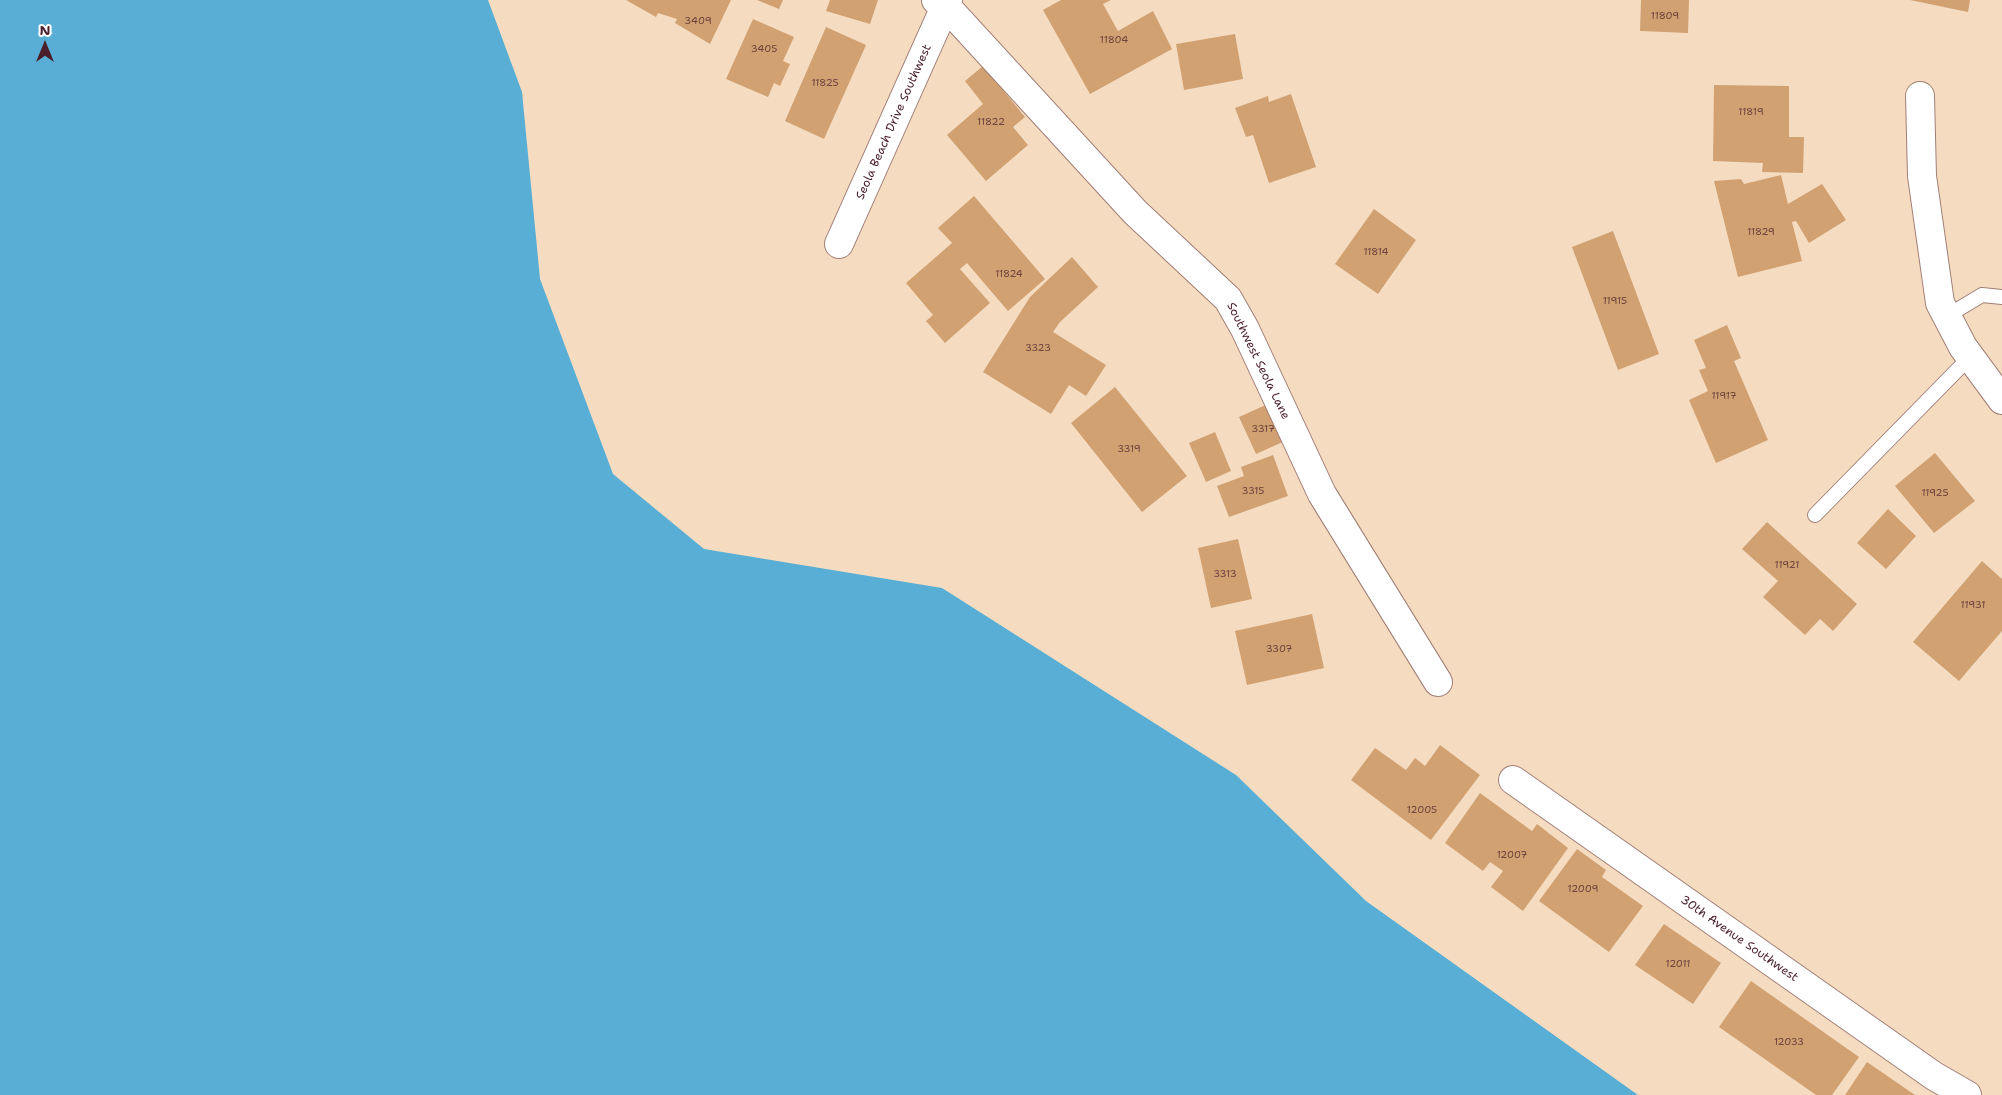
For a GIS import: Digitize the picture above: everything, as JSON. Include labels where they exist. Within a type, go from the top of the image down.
[{"type":"street","name":"Seola Beach Drive Southwest","points":[[839,244],[943,2]]},
{"type":"street","name":"Southwest Seola Lane","points":[[943,2],[1135,212],[1228,299],[1245,329],[1322,494],[1438,682]]},
{"type":"street","points":[[1920,96],[1922,176],[1940,303],[1963,348],[2002,400]]},
{"type":"street","name":"30th Avenue Southwest","points":[[1513,780],[1926,1070],[1967,1095]]},
{"type":"lane","points":[[1947,316],[1982,295],[2002,296]]},
{"type":"lane","points":[[1815,515],[1970,357]]},
{"type":"water","points":[[0,0],[488,0],[522,92],[540,279],[613,474],[704,549],[942,588],[1236,775],[1366,901],[1638,1095],[0,1095]]},
{"type":"building","points":[[626,0],[731,0],[710,44],[675,23],[677,19],[658,13],[656,17]]},
{"type":"building","points":[[757,0],[783,0],[779,9]]},
{"type":"building","points":[[830,0],[878,0],[870,24],[826,11]]},
{"type":"building","points":[[1061,0],[1111,0],[1103,4],[1118,31],[1153,11],[1172,49],[1090,94],[1043,10]]},
{"type":"building","points":[[1641,0],[1689,0],[1688,33],[1640,31]]},
{"type":"building","points":[[1910,0],[1970,0],[1968,12]]},
{"type":"building","points":[[753,19],[794,37],[783,61],[790,64],[780,86],[774,83],[768,97],[726,79]]},
{"type":"building","points":[[826,27],[866,45],[824,139],[785,121]]},
{"type":"building","points":[[1235,34],[1243,79],[1184,90],[1176,44]]},
{"type":"building","points":[[983,66],[1025,117],[1013,127],[1028,145],[986,181],[947,135],[983,104],[965,81]]},
{"type":"building","points":[[1714,85],[1789,86],[1789,137],[1804,137],[1803,173],[1762,172],[1763,163],[1713,161]]},
{"type":"building","points":[[1291,94],[1316,167],[1269,183],[1253,135],[1246,137],[1235,108],[1268,96],[1269,102]]},
{"type":"building","points":[[1781,175],[1788,204],[1822,184],[1846,220],[1809,243],[1796,221],[1792,222],[1802,261],[1738,277],[1714,181],[1741,179],[1744,184]]},
{"type":"building","points":[[974,196],[1045,279],[1008,311],[967,263],[960,269],[990,303],[945,343],[926,321],[933,315],[906,283],[952,243],[938,228]]},
{"type":"building","points":[[1374,209],[1416,240],[1378,294],[1335,264]]},
{"type":"building","points":[[1613,231],[1659,354],[1618,370],[1572,247]]},
{"type":"building","points":[[1072,257],[1098,287],[1060,322],[1053,332],[1106,365],[1086,396],[1069,385],[1051,414],[983,372],[1030,297]]},
{"type":"building","points":[[1727,325],[1741,358],[1734,361],[1768,440],[1716,463],[1689,400],[1708,391],[1699,370],[1706,368],[1694,340]]},
{"type":"building","points":[[1115,387],[1187,476],[1142,512],[1071,423]]},
{"type":"building","points":[[1270,403],[1287,440],[1256,454],[1239,417]]},
{"type":"building","points":[[1215,432],[1231,471],[1206,482],[1189,443]]},
{"type":"building","points":[[1935,453],[1975,501],[1934,533],[1895,486]]},
{"type":"building","points":[[1273,455],[1288,496],[1229,517],[1217,486],[1244,476],[1241,467]]},
{"type":"building","points":[[1888,509],[1916,536],[1886,569],[1857,543]]},
{"type":"building","points":[[1767,522],[1857,604],[1833,631],[1820,619],[1805,635],[1763,597],[1778,581],[1742,549]]},
{"type":"building","points":[[1238,539],[1252,599],[1211,608],[1198,548]]},
{"type":"building","points":[[1982,561],[2002,579],[2002,631],[1959,681],[1913,642]]},
{"type":"building","points":[[1312,614],[1324,668],[1247,685],[1235,631]]},
{"type":"building","points":[[1440,745],[1480,775],[1431,840],[1351,780],[1375,748],[1406,770],[1415,758],[1425,766]]},
{"type":"building","points":[[1480,793],[1532,831],[1537,824],[1568,848],[1523,911],[1491,887],[1503,871],[1490,862],[1483,871],[1445,843]]},
{"type":"building","points":[[1577,849],[1606,870],[1602,877],[1643,906],[1609,952],[1539,901]]},
{"type":"building","points":[[1664,924],[1721,963],[1693,1004],[1635,965]]},
{"type":"building","points":[[1751,981],[1859,1057],[1832,1095],[1816,1095],[1719,1027]]},
{"type":"building","points":[[1867,1062],[1915,1095],[1845,1095]]}]
